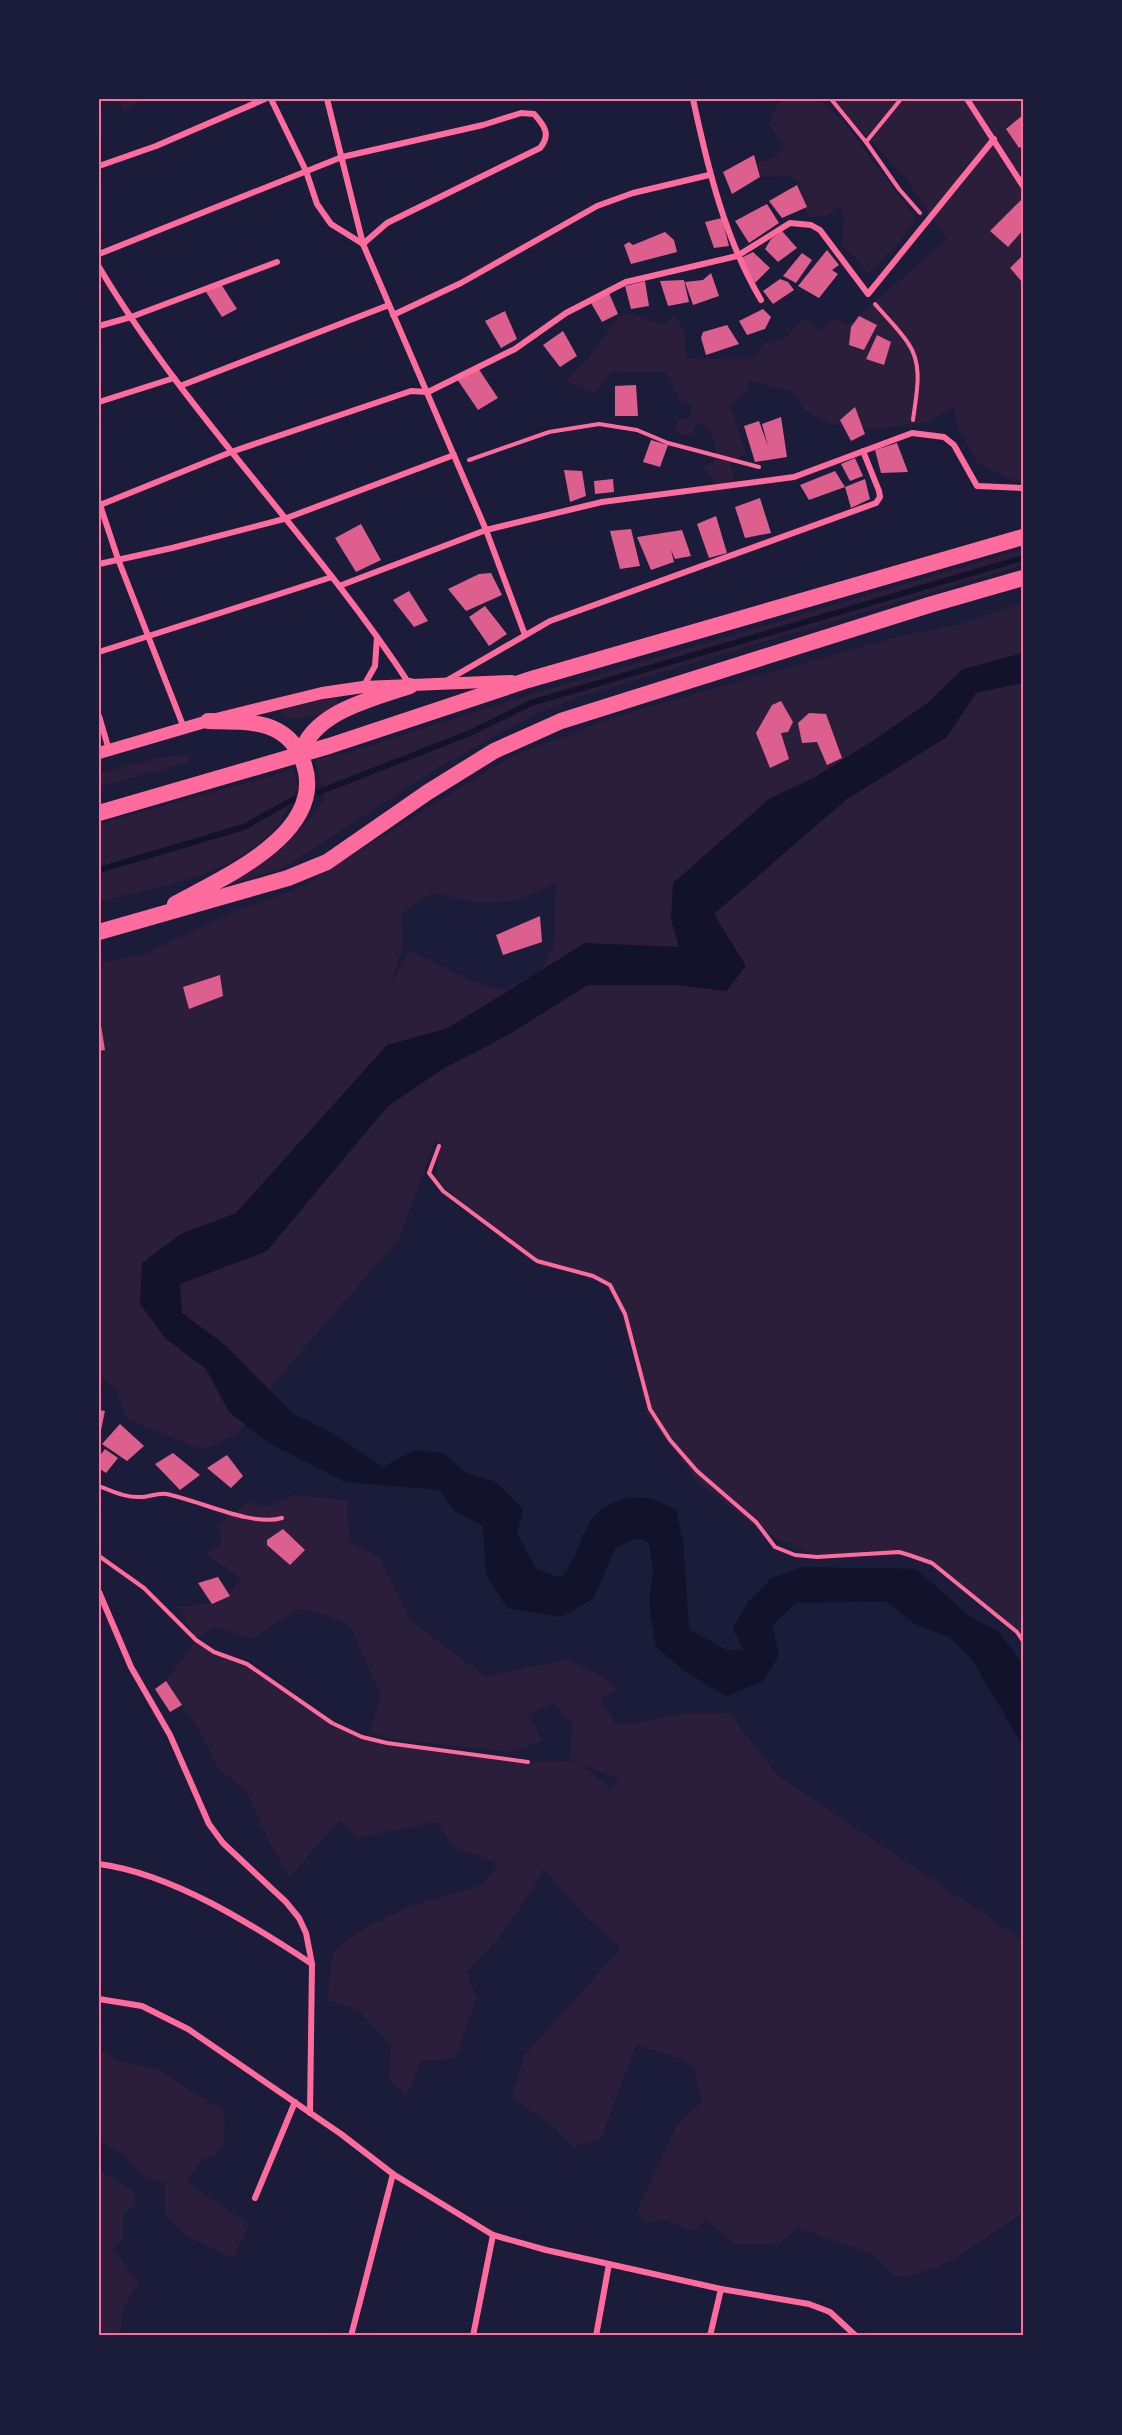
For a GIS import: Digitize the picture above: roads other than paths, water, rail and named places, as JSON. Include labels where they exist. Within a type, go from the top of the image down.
[{"type":"highway","points":[[99,813],[426,716],[528,680],[1023,537]]},
{"type":"highway","points":[[99,932],[288,878],[327,862],[428,792],[494,752],[561,721],[918,608],[1023,578]]},
{"type":"highway","points":[[301,754],[308,735],[323,722],[364,702],[410,686]]},
{"type":"highway","points":[[151,917],[256,859],[284,834],[302,809],[306,796],[309,777],[301,754],[287,735],[262,723],[208,721]]},
{"type":"main road","points":[[104,752],[281,701],[363,687],[528,680]]},
{"type":"street","points":[[99,166],[265,99]]},
{"type":"street","points":[[271,99],[306,171],[317,204],[323,214],[331,224],[363,244]]},
{"type":"street","points":[[327,99],[363,244],[486,530],[525,635]]},
{"type":"street","points":[[693,99],[709,175],[730,230],[737,256],[761,300]]},
{"type":"street","points":[[967,99],[1023,186]]},
{"type":"street","points":[[99,254],[342,157],[483,125],[521,113],[534,114],[547,133],[546,140],[533,152],[387,223],[363,244]]},
{"type":"street","points":[[184,728],[118,559],[99,503],[231,452],[411,390],[428,392],[515,349],[601,293],[646,276],[737,256],[784,225],[811,225],[826,237],[868,294],[994,139]]},
{"type":"street","points":[[393,315],[461,283],[597,206],[633,193],[709,175]]},
{"type":"street","points":[[99,326],[131,318],[277,262]]},
{"type":"street","points":[[99,267],[131,318],[174,378],[284,519],[339,585],[410,686]]},
{"type":"street","points":[[180,386],[389,305]]},
{"type":"street","points":[[99,402],[174,378]]},
{"type":"street","points":[[339,585],[486,530],[602,502],[794,477],[912,433],[944,437],[954,445],[977,486],[1023,488]]},
{"type":"street","points":[[442,682],[550,621],[876,503],[880,497],[879,491],[863,452]]},
{"type":"street","points":[[99,564],[284,519],[454,455]]},
{"type":"street","points":[[99,652],[332,577]]},
{"type":"street","points":[[363,687],[375,666],[377,637]]},
{"type":"street","points":[[99,716],[104,752]]},
{"type":"street","points":[[99,1592],[131,1667],[170,1735],[209,1824],[223,1843],[268,1883],[299,1918],[306,1933],[312,1964],[310,2113]]},
{"type":"street","points":[[99,1864],[133,1871],[233,1913],[312,1964]]},
{"type":"street","points":[[99,1999],[142,2006],[168,2018],[295,2102],[393,2174],[493,2235],[546,2250],[721,2289],[809,2304],[830,2312],[856,2336]]},
{"type":"street","points":[[255,2198],[295,2102]]},
{"type":"street","points":[[351,2336],[393,2174]]},
{"type":"street","points":[[473,2336],[493,2235]]},
{"type":"street","points":[[596,2336],[609,2264]]},
{"type":"street","points":[[710,2336],[721,2289]]},
{"type":"waterway","points":[[319,792],[470,733],[531,703],[1023,558]]},
{"type":"waterway","points":[[99,870],[244,827],[294,799]]}]
